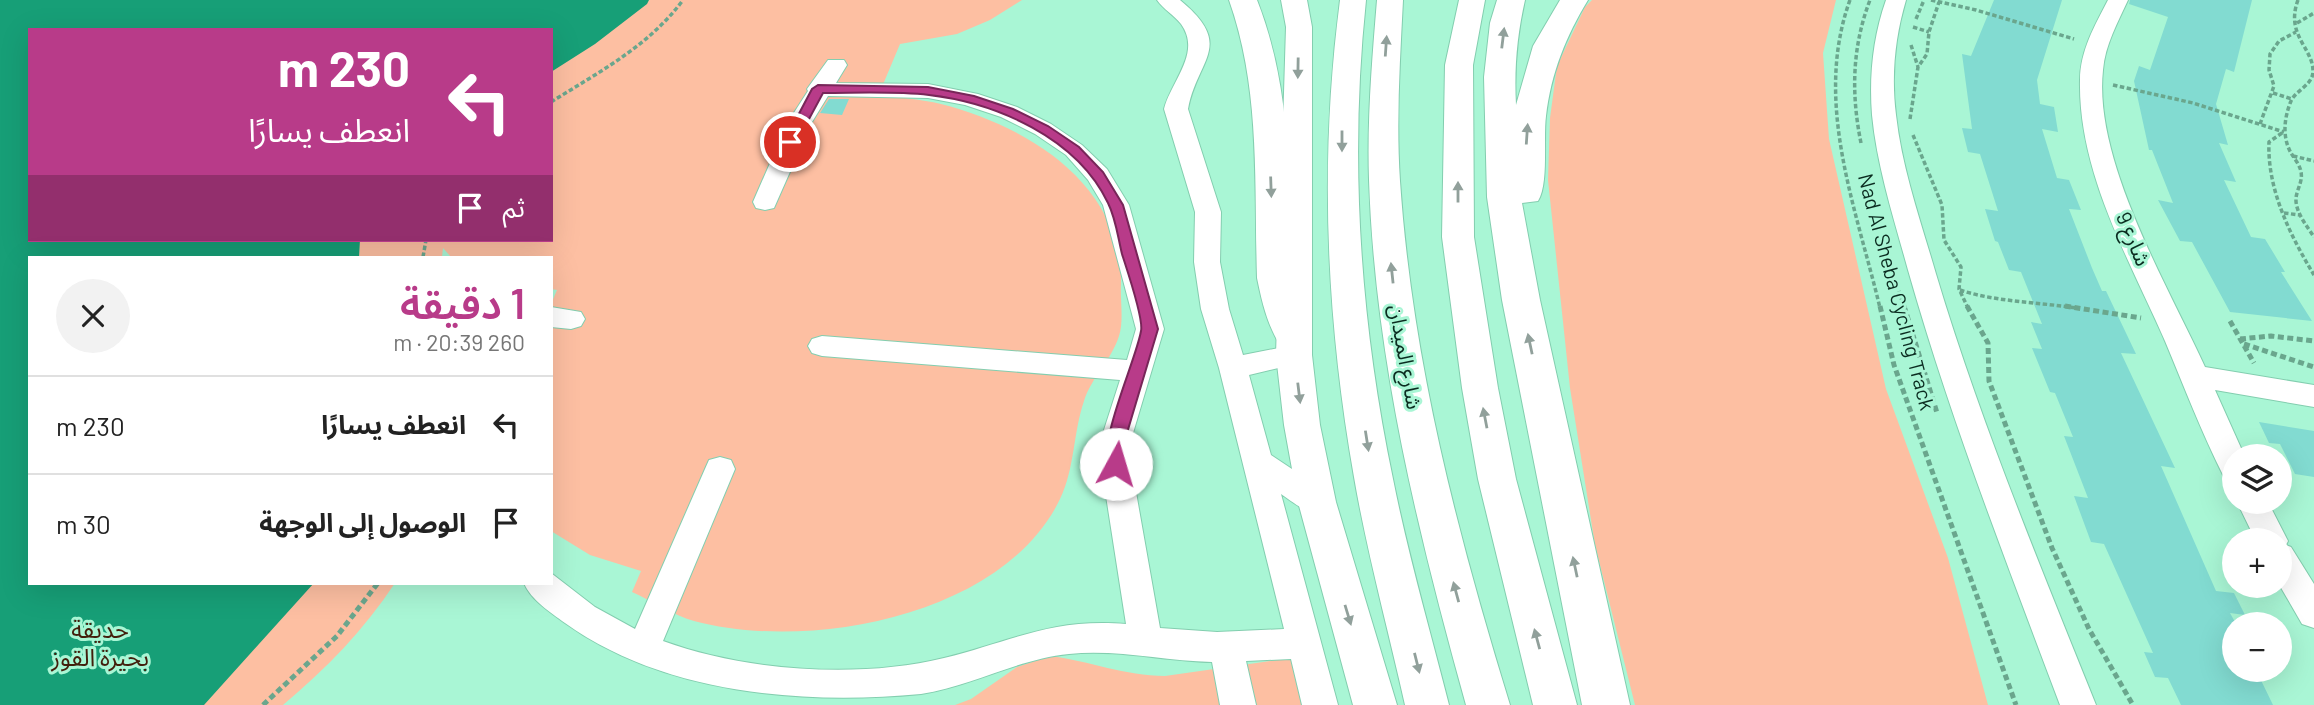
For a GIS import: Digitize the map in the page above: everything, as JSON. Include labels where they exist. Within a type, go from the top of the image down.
[{"type":"highway","points":[[1243,0],[1255,30],[1263,74],[1275,278],[1294,345]]},
{"type":"highway","points":[[1521,300],[1531,102],[1544,56],[1574,0]]},
{"type":"highway","points":[[1511,2],[1502,44],[1499,126],[1504,197],[1521,300],[1606,705]]},
{"type":"main road","points":[[1294,0],[1298,27],[1294,345],[1302,425],[1317,502],[1375,705]]},
{"type":"main road","points":[[1353,0],[1342,127],[1343,210],[1349,311],[1373,477],[1427,705]]},
{"type":"main road","name":"شارع الميدان","points":[[1390,0],[1384,69],[1383,154],[1396,311],[1405,373],[1443,542],[1488,705]]},
{"type":"main road","points":[[1472,0],[1459,65],[1458,237],[1480,388],[1497,479],[1555,705]]},
{"type":"street","points":[[1167,0],[1195,26],[1199,39],[1197,62],[1177,99],[1176,109],[1208,212],[1209,282],[1320,705]]},
{"type":"street","points":[[1896,0],[1885,44],[1882,88],[1889,146],[1897,178],[1944,344],[1997,497],[2078,705]]},
{"type":"street","name":"شارع 9","points":[[2118,0],[2101,36],[2091,80],[2095,121],[2108,175],[2128,233],[2224,444]]},
{"type":"street","points":[[765,202],[786,152],[818,89],[836,65]]},
{"type":"street","points":[[818,89],[928,91],[970,99],[1009,111],[1074,150],[1098,175],[1110,195],[1127,237],[1150,329],[1118,433],[1116,464],[1146,643]]},
{"type":"street","points":[[1233,368],[1294,345]]},
{"type":"street","points":[[822,346],[1139,371]]},
{"type":"street","points":[[2193,376],[2314,396]]},
{"type":"street","points":[[1256,461],[1317,502]]},
{"type":"street","points":[[643,649],[720,469]]},
{"type":"street","points":[[2292,576],[2314,614]]},
{"type":"street","points":[[543,585],[600,627],[643,649],[728,674],[818,684],[924,678],[1067,639],[1226,648],[1304,643]]},
{"type":"street","points":[[1226,648],[1238,705]]},
{"type":"path","points":[[553,101],[660,27],[683,0]]},
{"type":"path","name":"Nad Al Sheba Cycling Track","points":[[1850,0],[1836,48],[1834,104],[1837,131],[1895,365],[2016,705]]},
{"type":"path","points":[[1924,0],[1913,27],[1911,45],[1918,67],[1911,125],[1942,205],[1944,240],[1961,267],[1959,289],[1988,343],[1989,381],[2073,593],[2103,658],[2133,705]]},
{"type":"path","points":[[1931,0],[1976,9],[2074,39]]},
{"type":"path","points":[[2298,0],[2295,8],[2296,32],[2314,72],[2310,82],[2292,99],[2284,132],[2301,170],[2296,200],[2300,215],[2314,237]]},
{"type":"path","points":[[1918,67],[1927,54],[1929,32],[1939,2]]},
{"type":"path","points":[[2297,23],[2314,13]]},
{"type":"path","points":[[1913,27],[1929,32]]},
{"type":"path","points":[[2260,124],[2263,111],[2273,93],[2270,54],[2279,41],[2296,32]]},
{"type":"path","points":[[2091,80],[2171,97],[2284,132]]},
{"type":"path","points":[[2273,93],[2292,99]]},
{"type":"path","points":[[2284,132],[2274,136],[2269,142],[2271,178],[2293,239],[2314,275]]},
{"type":"path","points":[[2293,156],[2314,161]]},
{"type":"path","points":[[2284,212],[2300,215]]},
{"type":"path","points":[[1959,289],[1990,299],[2028,300],[2170,322]]},
{"type":"path","points":[[2230,321],[2268,388]]},
{"type":"path","points":[[2241,341],[2271,335],[2314,341]]},
{"type":"path","points":[[2241,341],[2314,368]]},
{"type":"path","points":[[263,705],[337,636],[375,585]]},
{"type":"green space","points":[[0,0],[1022,0],[990,20],[957,34],[900,44],[879,94],[933,102],[974,114],[1006,127],[1036,144],[1064,165],[1088,189],[1106,217],[1117,248],[1121,284],[1120,330],[1116,344],[1091,384],[1084,401],[1065,487],[1033,539],[995,572],[950,597],[899,616],[846,627],[792,631],[740,629],[694,621],[632,592],[641,571],[590,555],[553,532],[553,299],[557,290],[553,289],[553,256],[450,256],[443,248],[442,256],[28,256],[28,585],[394,585],[344,648],[283,705],[0,705]]},
{"type":"green space","points":[[1592,0],[1836,0],[1823,53],[1829,139],[1886,389],[1948,558],[1988,705],[1635,705],[1595,545],[1570,388],[1548,180],[1550,118],[1557,66],[1585,7]]},
{"type":"green space","points":[[1050,656],[1136,674],[1165,676],[1291,658],[1303,705],[955,705],[971,699],[1017,667]]},
{"type":"shaded area","name":"حديقة بحيرة القوز","points":[[0,0],[649,0],[595,44],[553,71],[553,28],[28,28],[28,242],[360,242],[359,256],[28,256],[28,585],[312,585],[204,705],[0,705]]},
{"type":"building","points":[[1994,0],[2062,0],[2037,80],[2040,104],[2054,107],[2058,132],[2042,129],[2057,178],[2069,180],[2081,210],[2069,209],[2092,268],[2136,354],[2121,353],[2175,468],[2161,466],[2216,591],[2222,592],[2222,598],[2236,598],[2244,612],[2222,612],[2222,682],[2262,682],[2273,705],[2181,705],[2168,678],[2155,677],[2144,652],[2153,653],[2104,544],[2091,542],[2074,496],[2088,498],[2064,436],[2073,437],[2032,348],[2042,349],[2031,322],[2042,324],[2021,272],[2009,270],[1998,242],[1995,241],[1985,209],[1998,211],[1980,154],[1968,152],[1962,128],[1972,129],[1962,54],[1971,56]]},
{"type":"building","points":[[2130,0],[2252,0],[2234,72],[2226,69],[2216,104],[2228,145],[2219,143],[2236,182],[2224,180],[2251,237],[2265,239],[2285,272],[2281,272],[2312,321],[2230,312],[2192,242],[2180,241],[2158,200],[2173,203],[2152,150],[2149,150],[2134,81],[2139,66],[2150,70],[2168,17],[2129,4]]},
{"type":"building","points":[[829,99],[849,99],[842,115],[820,113]]},
{"type":"building","points":[[2259,422],[2314,431],[2314,477],[2295,474],[2292,468],[2292,444],[2269,443]]},
{"type":"route","points":[[790,142],[818,89],[928,91],[970,99],[1009,111],[1044,129],[1074,150],[1098,175],[1116,205],[1127,237],[1150,329],[1118,433],[1116,464]]}]
